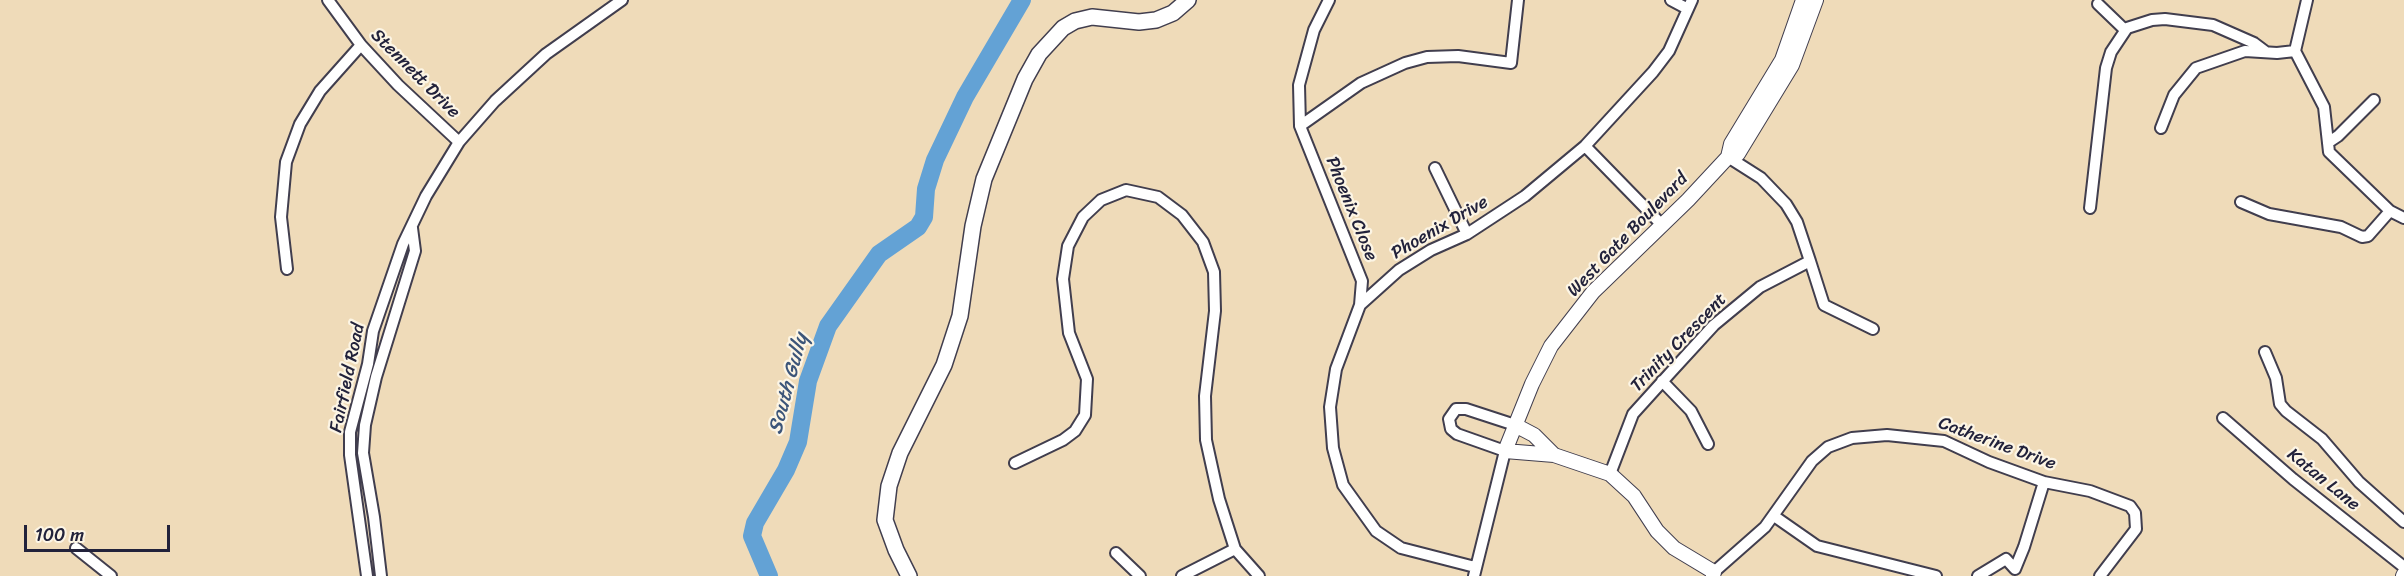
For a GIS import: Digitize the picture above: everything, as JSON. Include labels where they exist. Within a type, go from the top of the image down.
[{"type":"main road","points":[[909,576],[885,520],[888,486],[900,453],[944,365],[960,316],[973,226],[984,179],[1025,80],[1039,54],[1063,28],[1075,21],[1092,18],[1138,22],[1156,20],[1173,13],[1188,0]]},
{"type":"street","name":"Stennett Drive","points":[[328,0],[361,45],[459,142]]},
{"type":"street","name":"Fairfield Road","points":[[367,576],[350,455],[350,432],[368,364],[373,331],[412,227],[426,196],[459,142],[514,81],[604,5],[622,0]]},
{"type":"street","name":"Phoenix Close","points":[[1329,0],[1314,30],[1299,85],[1300,126],[1362,280],[1360,305]]},
{"type":"street","points":[[1300,126],[1360,83],[1405,63],[1427,57],[1458,56],[1511,63],[1518,0]]},
{"type":"street","points":[[1671,0],[1690,5]]},
{"type":"street","name":"West Gate Boulevard","points":[[1728,157],[1731,144],[1782,60],[1803,0]]},
{"type":"street","name":"West Gate Boulevard","points":[[1475,571],[1505,451],[1551,346],[1593,292],[1728,157],[1738,154],[1780,88],[1803,41],[1816,0]]},
{"type":"street","points":[[2307,0],[2295,51],[2324,107],[2329,152],[2390,212],[2404,218]]},
{"type":"street","points":[[2098,4],[2125,30]]},
{"type":"street","name":"Phoenix Drive","points":[[1475,571],[1401,548],[1376,531],[1343,485],[1333,448],[1330,407],[1336,369],[1360,305],[1399,270],[1431,250],[1467,234],[1525,196],[1585,146],[1653,72],[1669,51],[1690,5]]},
{"type":"street","points":[[2090,208],[2106,68],[2111,52],[2125,30],[2152,20],[2214,25],[2247,39],[2266,52]]},
{"type":"street","points":[[287,269],[280,217],[286,162],[300,124],[320,91],[361,45]]},
{"type":"street","points":[[2161,128],[2174,95],[2196,68],[2245,51],[2295,51]]},
{"type":"street","points":[[2329,142],[2374,100]]},
{"type":"street","points":[[1585,146],[1662,225]]},
{"type":"street","points":[[1728,157],[1761,178],[1785,204],[1797,222],[1824,304],[1873,329]]},
{"type":"street","points":[[1435,168],[1467,234]]},
{"type":"street","points":[[1014,463],[1064,440],[1075,431],[1085,415],[1087,379],[1069,333],[1063,279],[1068,246],[1083,217],[1101,200],[1126,190],[1158,197],[1182,214],[1203,242],[1214,272],[1215,310],[1205,396],[1206,440],[1219,499],[1235,549],[1259,576]]},
{"type":"street","points":[[2241,202],[2269,214],[2341,227],[2362,237],[2368,236],[2390,212]]},
{"type":"street","name":"Fairfield Road","points":[[381,576],[363,453],[365,425],[376,376],[415,250],[412,227]]},
{"type":"street","name":"Trinity Crescent","points":[[1610,474],[1633,414],[1714,325],[1760,287],[1810,261]]},
{"type":"street","points":[[2265,352],[2276,378],[2280,404],[2322,439],[2359,482],[2404,522]]},
{"type":"street","points":[[1662,381],[1691,411],[1708,444]]},
{"type":"street","points":[[1554,455],[1534,435],[1515,425],[1466,410],[1456,409],[1451,413],[1449,425],[1457,434],[1505,451],[1554,455],[1610,474],[1634,496],[1658,531],[1674,548],[1714,574]]},
{"type":"street","name":"Katan Lane","points":[[2223,418],[2293,479],[2404,567]]},
{"type":"street","name":"Catherine Drive","points":[[1714,574],[1774,516],[1812,461],[1828,447],[1851,438],[1887,435],[1944,441],[1989,462],[2044,482],[2090,491],[2122,502],[2135,513],[2137,523],[2100,576]]},
{"type":"street","points":[[1978,576],[2006,559],[2014,569],[2024,547],[2044,482]]},
{"type":"street","points":[[1774,516],[1817,546],[1936,576]]},
{"type":"street","points":[[76,548],[111,576]]},
{"type":"street","points":[[1182,576],[1235,549]]},
{"type":"street","points":[[1116,553],[1140,576]]},
{"type":"waterway","name":"South Gully","points":[[769,576],[752,536],[755,523],[786,470],[798,442],[808,381],[828,326],[879,254],[918,227],[924,217],[926,189],[935,160],[965,97],[1022,0]]}]
